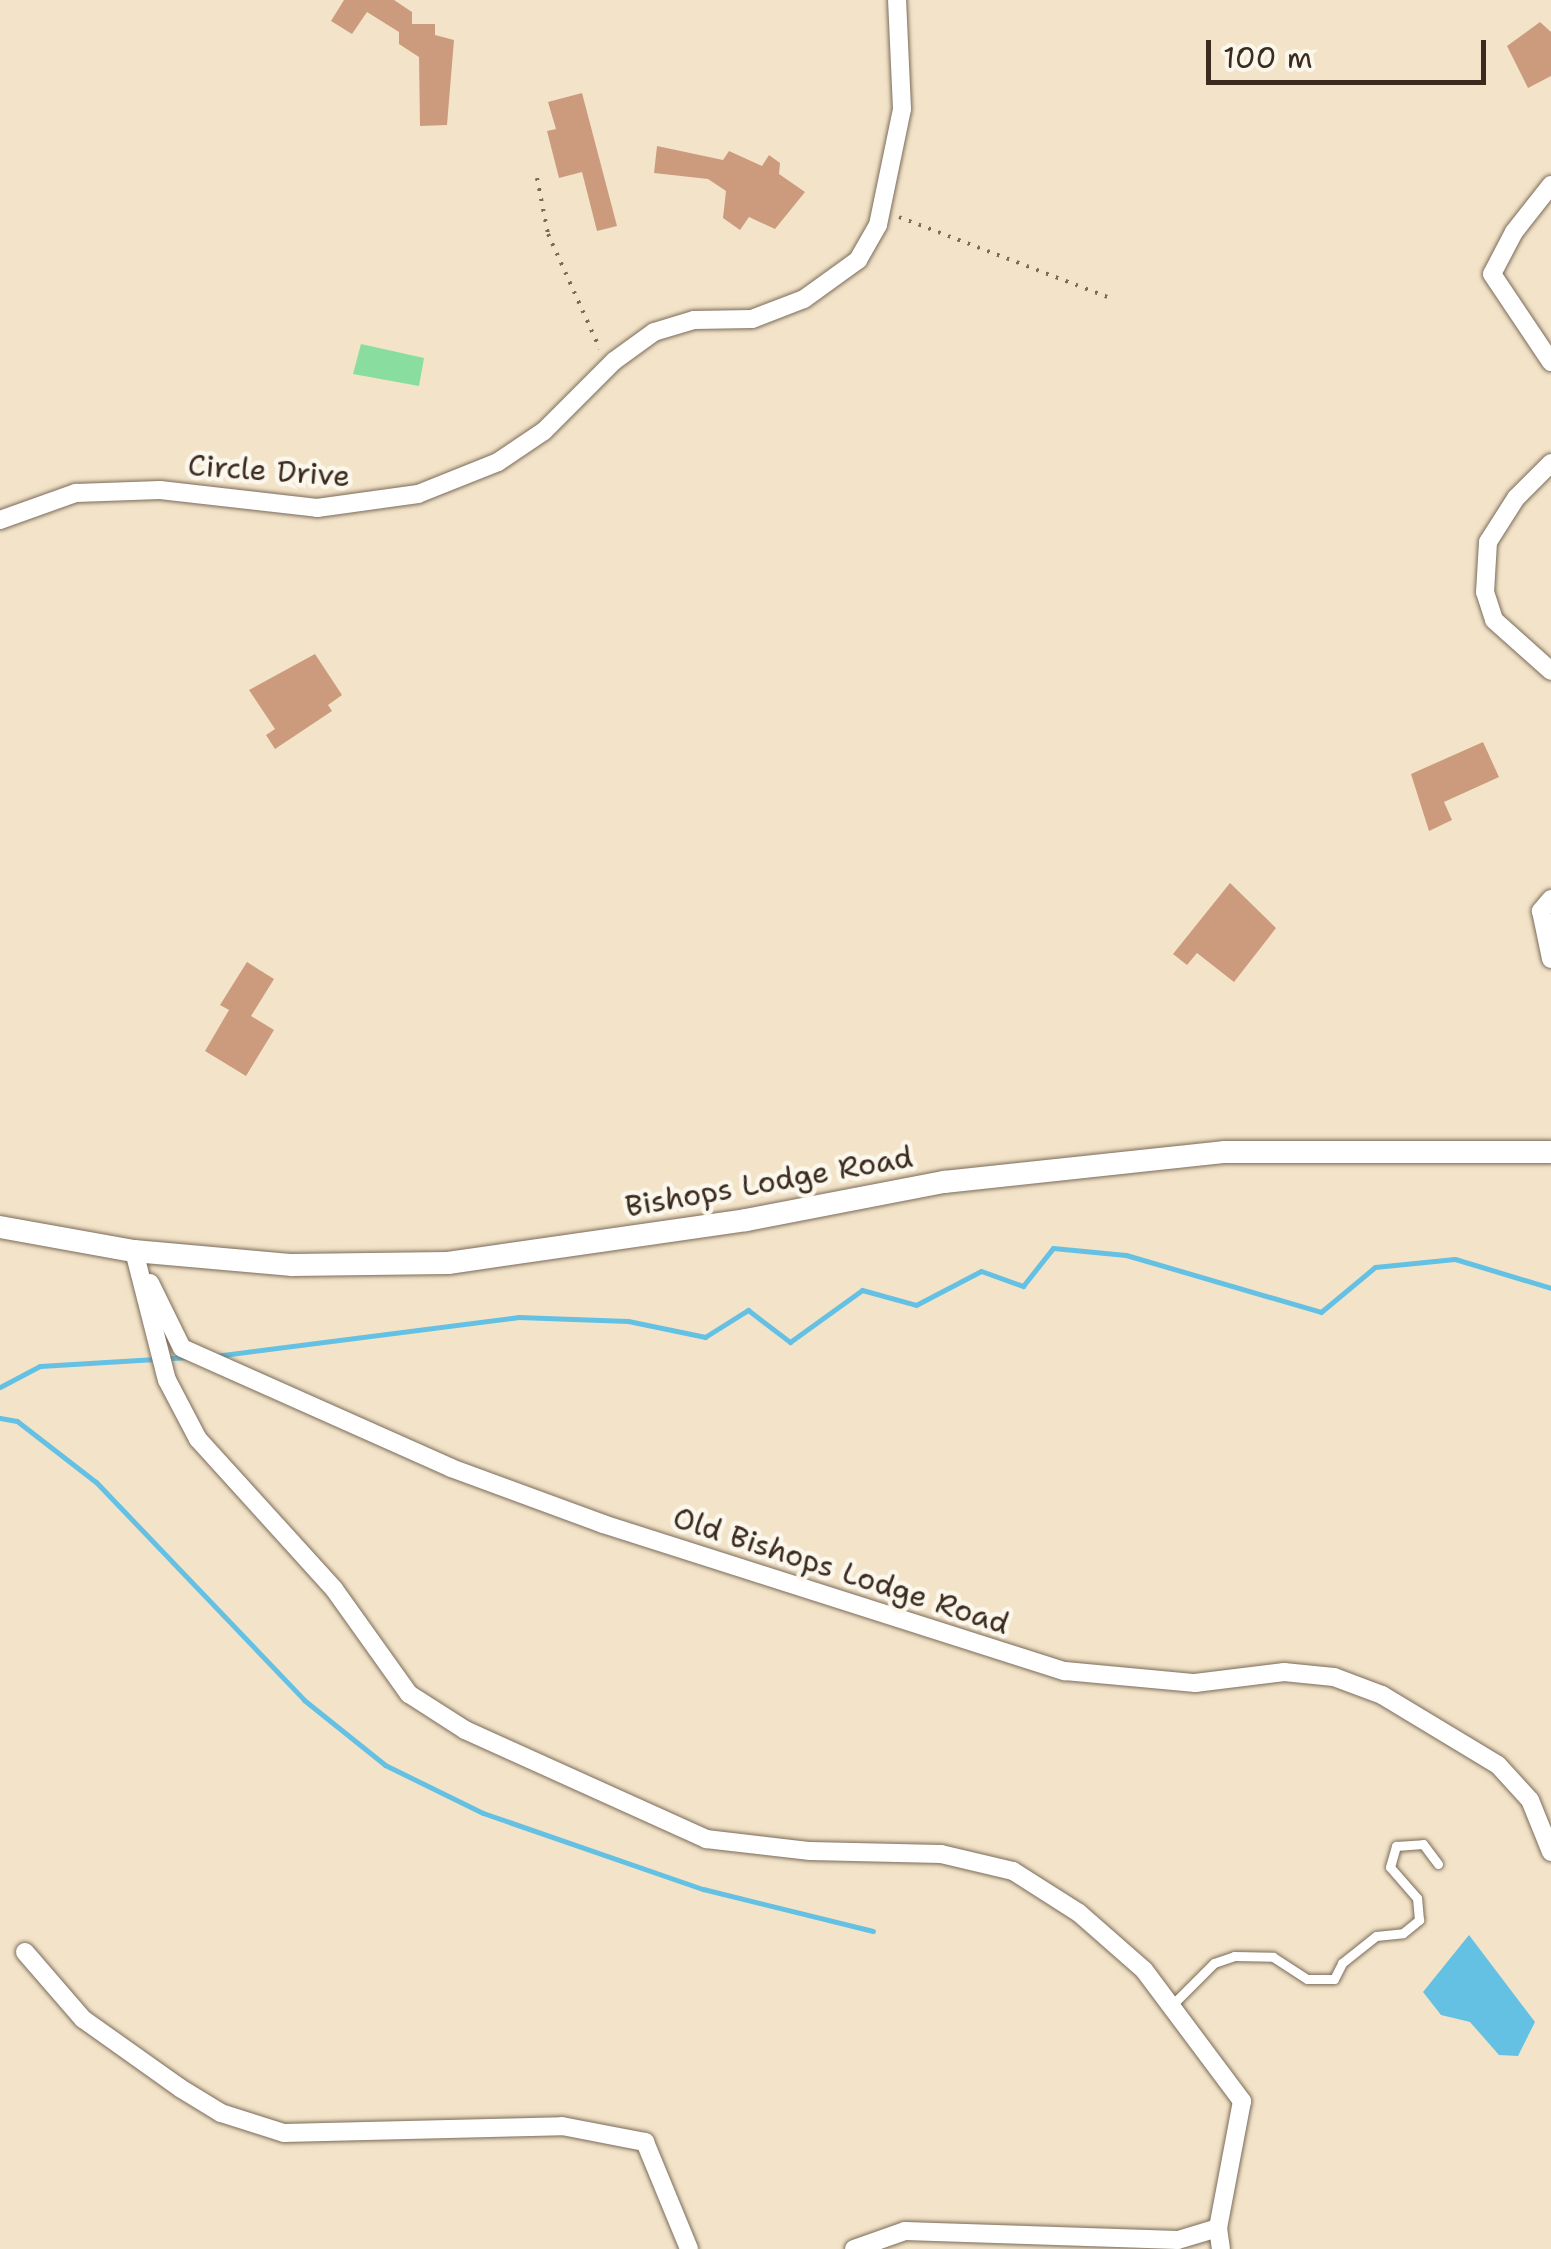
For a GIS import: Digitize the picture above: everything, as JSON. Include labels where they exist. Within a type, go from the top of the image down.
[{"type":"street","name":"Circle Drive","points":[[0,520],[76,493],[160,490],[317,508],[418,494],[498,462],[544,432],[608,367],[654,332],[694,320],[752,319],[804,299],[858,260],[882,208],[902,109],[898,0]]},
{"type":"street","points":[[1551,185],[1514,232],[1492,274],[1551,362]]},
{"type":"street","points":[[1551,463],[1516,498],[1488,542],[1486,592],[1494,620],[1551,671]]},
{"type":"street","points":[[1551,899],[1541,911],[1551,959]]},
{"type":"street","name":"Bishops Lodge Road","points":[[0,1228],[134,1251],[292,1265],[448,1263],[746,1220],[944,1182],[1224,1152],[1551,1152]]},
{"type":"street","points":[[134,1251],[168,1380],[198,1439],[334,1589],[409,1694],[466,1730],[706,1839],[810,1851],[941,1854],[1013,1871],[1079,1913],[1144,1970],[1242,2101],[1218,2228],[1222,2249]]},
{"type":"street","name":"Old Bishops Lodge Road","points":[[134,1251],[182,1348],[434,1460],[602,1524],[1065,1671],[1195,1683],[1284,1672],[1334,1677],[1382,1696],[1498,1764],[1530,1800],[1551,1852]]},
{"type":"street","points":[[25,1952],[83,2018],[180,2088],[221,2113],[284,2134],[562,2126],[646,2142],[689,2249]]},
{"type":"street","points":[[854,2249],[904,2230],[1178,2240],[1218,2228]]},
{"type":"lane","points":[[1171,2006],[1214,1963],[1234,1956],[1273,1957],[1307,1978],[1334,1979],[1342,1963],[1376,1936],[1402,1933],[1418,1920],[1417,1898],[1390,1867],[1396,1846],[1424,1844],[1438,1864]]},
{"type":"path","points":[[537,178],[548,234],[608,367]]},
{"type":"path","points":[[882,208],[1108,297]]},
{"type":"green space","points":[[361,344],[424,358],[419,386],[353,374]]},
{"type":"water","points":[[1469,1935],[1535,2022],[1518,2056],[1499,2055],[1470,2022],[1441,2015],[1423,1992]]},
{"type":"building","points":[[344,0],[394,0],[412,12],[412,24],[435,24],[435,35],[454,40],[447,125],[420,126],[419,57],[399,44],[399,32],[367,12],[352,34],[331,21]]},
{"type":"building","points":[[1540,22],[1551,32],[1551,76],[1528,88],[1507,46]]},
{"type":"building","points":[[582,93],[617,226],[597,231],[582,172],[559,178],[547,131],[556,129],[548,102]]},
{"type":"building","points":[[657,146],[723,160],[729,151],[762,166],[769,155],[780,163],[779,174],[805,192],[775,229],[749,217],[740,230],[723,218],[726,191],[708,179],[654,173]]},
{"type":"building","points":[[315,654],[342,695],[328,705],[332,711],[275,749],[266,735],[275,729],[249,690]]},
{"type":"building","points":[[1483,742],[1499,777],[1444,802],[1452,820],[1429,831],[1411,774]]},
{"type":"building","points":[[1230,883],[1276,928],[1234,982],[1197,953],[1187,965],[1173,954]]},
{"type":"building","points":[[247,962],[274,979],[251,1016],[274,1030],[246,1076],[205,1051],[229,1010],[220,1005]]},
{"type":"waterway","points":[[215,1356],[518,1317],[628,1321],[705,1337],[748,1310],[790,1342],[862,1290],[916,1305],[981,1271],[1023,1286],[1053,1248],[1126,1255],[1321,1312],[1375,1267],[1455,1259],[1551,1288]]},
{"type":"waterway","points":[[0,1387],[40,1366],[189,1357]]},
{"type":"waterway","points":[[0,1418],[17,1421],[96,1482],[304,1700],[385,1765],[483,1813],[703,1889],[873,1931]]}]
